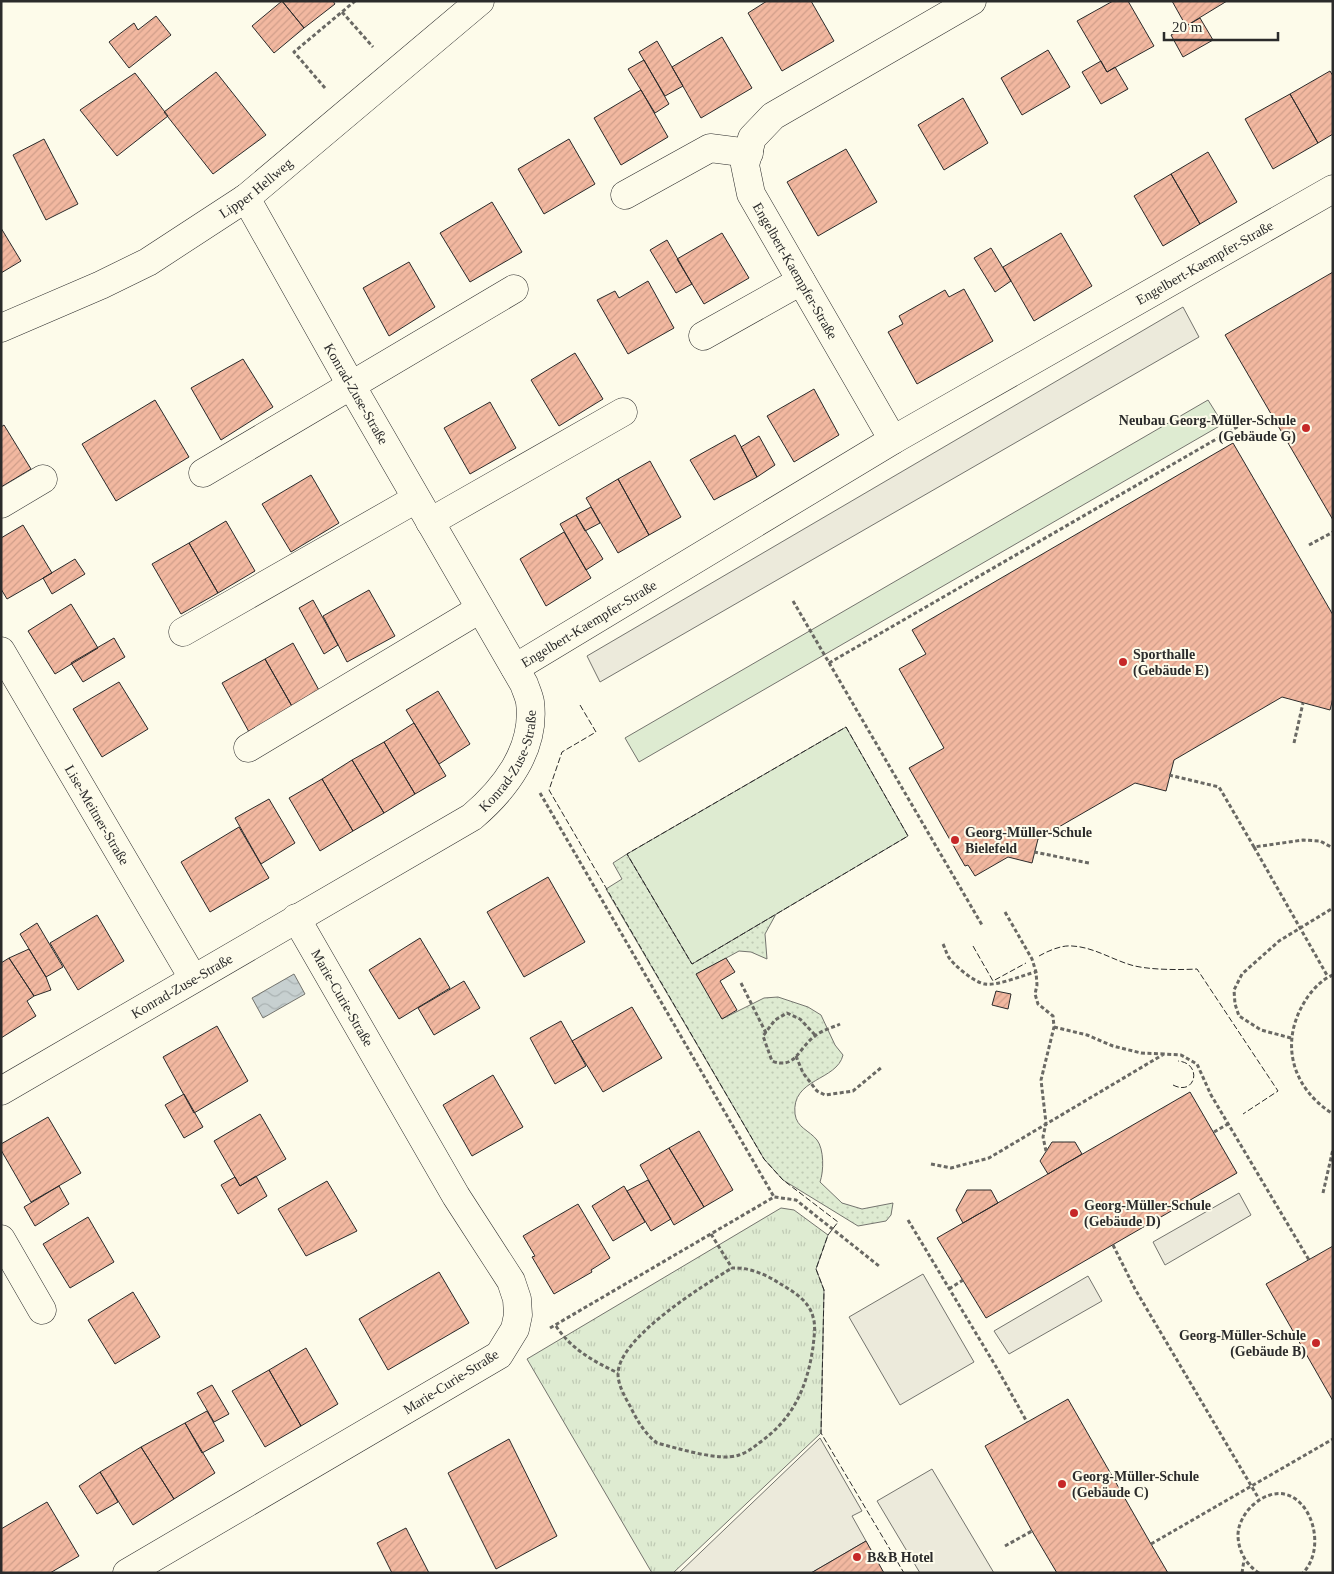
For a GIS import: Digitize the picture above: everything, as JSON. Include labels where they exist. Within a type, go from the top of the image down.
[{"type":"street","name":"Lipper Hellweg","points":[[1,328],[102,285],[148,262],[246,198],[480,1]]},
{"type":"street","name":"Engelbert-Kaempfer-Straße","points":[[893,440],[751,194],[745,165],[752,138],[773,116],[972,1]]},
{"type":"street","points":[[624,195],[710,148],[749,153]]},
{"type":"street","name":"Engelbert-Kaempfer-Straße","points":[[515,668],[893,440],[1333,189]]},
{"type":"street","name":"Konrad-Zuse-Straße","points":[[1,1091],[472,817],[490,803],[504,785],[517,766],[527,741],[531,721],[530,701],[524,684],[351,386],[246,198]]},
{"type":"street","points":[[703,336],[802,281]]},
{"type":"street","points":[[203,473],[514,289]]},
{"type":"street","points":[[430,522],[623,412]]},
{"type":"street","points":[[1,504],[42,479]]},
{"type":"street","points":[[183,632],[416,499]]},
{"type":"street","points":[[248,748],[480,609]]},
{"type":"street","name":"Lise-Meitner-Straße","points":[[1,651],[193,978]]},
{"type":"street","name":"Marie-Curie-Straße","points":[[127,1573],[499,1355],[516,1329],[518,1315],[517,1299],[510,1281],[456,1196],[296,918]]},
{"type":"street","points":[[1,1239],[42,1310]]},
{"type":"path","points":[[348,113],[294,52],[355,1]]},
{"type":"path","points":[[342,12],[395,72]]},
{"type":"path","points":[[829,663],[1240,426]]},
{"type":"path","points":[[1309,546],[1333,532]]},
{"type":"path","points":[[793,601],[982,926]]},
{"type":"path","points":[[1294,743],[1303,703]]},
{"type":"path","points":[[517,766],[530,778],[545,802],[774,1197]]},
{"type":"path","points":[[1170,775],[1219,787],[1328,977]]},
{"type":"path","points":[[1254,847],[1303,840],[1320,841],[1333,848]]},
{"type":"path","points":[[1034,852],[1089,863]]},
{"type":"path","points":[[1291,1038],[1261,1030],[1239,1016],[1235,1004],[1234,990],[1242,974],[1279,941],[1333,908]]},
{"type":"path","points":[[1005,912],[1032,959],[1037,985],[1034,994],[1038,1004],[1053,1016],[1054,1026],[1041,1080],[1046,1123],[1043,1138],[1046,1151]]},
{"type":"path","points":[[944,944],[948,957],[973,979],[985,984],[1036,972]]},
{"type":"path","points":[[1333,975],[1328,977],[1310,993],[1296,1014],[1291,1038],[1293,1063],[1302,1086],[1318,1104],[1333,1114]]},
{"type":"path","points":[[741,983],[766,1033]]},
{"type":"path","points":[[815,1035],[800,1019],[787,1013],[775,1020],[763,1036],[772,1061],[780,1064],[791,1062],[815,1035],[840,1024]]},
{"type":"path","points":[[1054,1026],[1087,1035],[1113,1046],[1141,1053],[1181,1055],[1197,1064],[1211,1096],[1309,1260]]},
{"type":"path","points":[[931,1164],[951,1168],[989,1158],[1164,1054]]},
{"type":"path","points":[[796,1056],[803,1073],[817,1091],[825,1095],[853,1091],[882,1067]]},
{"type":"path","points":[[1214,1132],[1228,1124]]},
{"type":"path","points":[[1324,1193],[1333,1149]]},
{"type":"path","points":[[516,1329],[536,1333],[556,1326],[774,1197],[796,1200],[879,1266]]},
{"type":"path","points":[[908,1220],[1027,1422]]},
{"type":"path","points":[[711,1234],[732,1268]]},
{"type":"path","points":[[1113,1245],[1135,1289],[1259,1500]]},
{"type":"path","points":[[743,1267],[776,1281],[798,1295],[807,1305],[813,1316],[815,1332],[811,1360],[802,1393],[788,1418],[771,1434],[739,1456],[724,1458],[657,1443],[649,1437],[632,1411],[619,1382],[618,1373],[623,1359],[632,1344],[662,1315],[732,1268],[743,1267]]},
{"type":"path","points":[[949,1288],[963,1280]]},
{"type":"path","points":[[556,1326],[565,1340],[601,1365],[618,1373]]},
{"type":"path","points":[[1151,1544],[1333,1439]]},
{"type":"path","points":[[1259,1573],[1245,1560],[1239,1547],[1238,1534],[1241,1520],[1248,1508],[1259,1500],[1273,1494],[1287,1494],[1301,1498],[1306,1503]]},
{"type":"path","points":[[1005,1546],[1032,1531]]},
{"type":"path","points":[[1242,1573],[1245,1560]]},
{"type":"path","points":[[1303,1573],[1316,1562]]},
{"type":"green space","points":[[1208,400],[1223,424],[639,762],[625,738]]},
{"type":"green space","points":[[846,727],[908,836],[692,964],[627,854]]},
{"type":"green space","points":[[627,854],[692,964],[776,914],[765,934],[767,959],[751,952],[739,951],[697,974],[722,1019],[764,998],[778,997],[808,1007],[821,1015],[835,1045],[843,1055],[839,1064],[800,1093],[796,1102],[796,1119],[817,1140],[821,1149],[823,1160],[820,1182],[842,1203],[862,1209],[893,1203],[891,1215],[886,1221],[858,1226],[783,1180],[764,1159],[606,889],[622,879],[613,863]]},
{"type":"green space","points":[[781,1208],[794,1210],[828,1235],[816,1269],[824,1290],[821,1433],[673,1573],[652,1573],[527,1359]]},
{"type":"shaded area","points":[[1183,307],[1199,337],[600,682],[587,656]]},
{"type":"shaded area","points":[[1239,1193],[1251,1215],[1165,1265],[1153,1242]]},
{"type":"shaded area","points":[[923,1274],[974,1362],[900,1405],[849,1317]]},
{"type":"shaded area","points":[[1088,1276],[1102,1301],[1009,1354],[994,1331]]},
{"type":"shaded area","points":[[820,1438],[862,1511],[852,1516],[866,1541],[811,1573],[679,1573]]},
{"type":"shaded area","points":[[932,1469],[994,1573],[920,1573],[877,1501]]},
{"type":"water","points":[[294,974],[305,994],[263,1018],[252,998]]},
{"type":"building","points":[[282,1],[333,1],[335,4],[304,28]]},
{"type":"building","points":[[282,1],[304,28],[274,53],[252,26]]},
{"type":"building","points":[[767,1],[811,1],[834,41],[782,71],[748,13]]},
{"type":"building","points":[[1113,1],[1128,1],[1154,46],[1107,72],[1077,21]]},
{"type":"building","points":[[1172,1],[1227,1],[1186,26]]},
{"type":"building","points":[[156,16],[171,35],[129,68],[109,42],[134,23],[138,30]]},
{"type":"building","points":[[1200,18],[1213,40],[1183,57],[1171,35]]},
{"type":"building","points":[[722,37],[752,88],[701,118],[672,67]]},
{"type":"building","points":[[657,41],[683,86],[665,96],[639,52]]},
{"type":"building","points":[[1048,50],[1070,87],[1022,115],[1001,78]]},
{"type":"building","points":[[644,60],[669,104],[655,113],[628,69]]},
{"type":"building","points":[[1101,61],[1107,72],[1115,67],[1128,89],[1101,104],[1082,72]]},
{"type":"building","points":[[1330,71],[1333,76],[1333,134],[1318,143],[1290,94]]},
{"type":"building","points":[[216,72],[266,135],[213,174],[164,112]]},
{"type":"building","points":[[135,73],[168,116],[117,156],[80,110]]},
{"type":"building","points":[[641,90],[668,137],[621,165],[594,118]]},
{"type":"building","points":[[1290,94],[1318,143],[1273,169],[1245,119]]},
{"type":"building","points":[[963,98],[988,143],[944,170],[918,125]]},
{"type":"building","points":[[44,139],[78,204],[46,220],[13,155]]},
{"type":"building","points":[[569,139],[595,184],[544,214],[518,169]]},
{"type":"building","points":[[846,149],[877,202],[818,236],[787,182]]},
{"type":"building","points":[[1208,152],[1237,202],[1200,224],[1171,174]]},
{"type":"building","points":[[1171,174],[1200,224],[1163,246],[1134,196]]},
{"type":"building","points":[[492,202],[522,252],[470,282],[440,233]]},
{"type":"building","points":[[1,228],[21,261],[1,273]]},
{"type":"building","points":[[722,233],[749,278],[704,304],[677,259]]},
{"type":"building","points":[[1061,233],[1092,286],[1034,321],[1003,267]]},
{"type":"building","points":[[667,240],[692,284],[676,293],[650,250]]},
{"type":"building","points":[[991,248],[1011,281],[995,292],[974,258]]},
{"type":"building","points":[[409,262],[435,307],[389,336],[363,288]]},
{"type":"building","name":"Neubau Georg-Müller-Schule (Gebäude G)","points":[[1333,272],[1333,520],[1225,335]]},
{"type":"building","points":[[648,281],[674,328],[628,354],[597,300],[615,291],[619,298]]},
{"type":"building","points":[[964,289],[993,341],[917,384],[888,332],[903,324],[899,316],[945,290],[949,297]]},
{"type":"building","points":[[575,353],[603,399],[559,426],[531,380]]},
{"type":"building","points":[[243,359],[273,407],[221,440],[191,388]]},
{"type":"building","points":[[814,389],[839,435],[794,462],[767,416]]},
{"type":"building","points":[[155,400],[189,457],[116,501],[82,444]]},
{"type":"building","points":[[490,402],[516,448],[470,474],[444,428]]},
{"type":"building","points":[[4,425],[31,469],[1,487],[1,427]]},
{"type":"building","points":[[735,435],[757,477],[714,500],[690,460]]},
{"type":"building","points":[[759,436],[775,465],[757,477],[741,447]]},
{"type":"building","name":"Sporthalle (Gebäude E)","points":[[1233,443],[1333,615],[1333,698],[1330,710],[1282,697],[1174,760],[1166,791],[1135,783],[1038,839],[1032,863],[1008,857],[975,876],[968,865],[965,866],[909,768],[944,748],[899,669],[926,654],[912,630]]},
{"type":"building","points":[[650,461],[681,517],[649,535],[618,479]]},
{"type":"building","points":[[311,475],[339,523],[291,552],[262,504]]},
{"type":"building","points":[[618,479],[649,535],[618,553],[586,498]]},
{"type":"building","points":[[591,507],[600,523],[585,531],[576,515]]},
{"type":"building","points":[[576,515],[603,559],[586,570],[560,524]]},
{"type":"building","points":[[226,521],[255,571],[218,593],[189,543]]},
{"type":"building","points":[[23,525],[52,573],[7,599],[1,589],[1,538]]},
{"type":"building","points":[[564,532],[591,578],[546,606],[520,559]]},
{"type":"building","points":[[189,543],[218,593],[181,614],[152,564]]},
{"type":"building","points":[[75,559],[85,574],[52,594],[43,578]]},
{"type":"building","points":[[369,590],[395,636],[347,662],[323,616]]},
{"type":"building","points":[[313,600],[338,645],[324,654],[299,608]]},
{"type":"building","points":[[71,604],[98,648],[55,674],[28,631]]},
{"type":"building","points":[[114,638],[125,657],[83,682],[71,663]]},
{"type":"building","points":[[293,643],[320,692],[293,708],[265,659]]},
{"type":"building","points":[[265,659],[293,708],[249,732],[222,683]]},
{"type":"building","points":[[119,682],[148,729],[102,757],[73,709]]},
{"type":"building","points":[[438,691],[470,744],[439,764],[406,710]]},
{"type":"building","points":[[414,723],[446,776],[415,794],[384,742]]},
{"type":"building","points":[[384,742],[415,794],[384,813],[352,760]]},
{"type":"building","points":[[352,760],[384,813],[353,831],[322,779]]},
{"type":"building","points":[[322,779],[353,831],[320,851],[289,798]]},
{"type":"building","points":[[269,799],[295,843],[261,864],[235,818]]},
{"type":"building","points":[[239,827],[269,878],[210,912],[181,862]]},
{"type":"building","points":[[548,877],[585,942],[524,977],[487,912]]},
{"type":"building","points":[[97,915],[124,961],[78,990],[50,943]]},
{"type":"building","points":[[37,923],[63,967],[46,977],[20,934]]},
{"type":"building","points":[[420,938],[450,988],[399,1019],[369,970]]},
{"type":"building","points":[[29,949],[46,977],[51,990],[34,996],[9,958]]},
{"type":"building","points":[[9,958],[34,996],[27,1001],[36,1016],[1,1038],[1,963]]},
{"type":"building","points":[[726,958],[735,972],[720,981],[737,1010],[722,1019],[696,974]]},
{"type":"building","points":[[464,981],[480,1008],[434,1035],[418,1008]]},
{"type":"building","points":[[996,991],[1011,994],[1008,1009],[992,1005]]},
{"type":"building","points":[[632,1007],[662,1058],[603,1092],[572,1041]]},
{"type":"building","points":[[561,1021],[586,1066],[555,1084],[530,1038]]},
{"type":"building","points":[[217,1026],[248,1081],[194,1113],[163,1057]]},
{"type":"building","points":[[493,1075],[523,1127],[472,1156],[443,1105]]},
{"type":"building","name":"Georg-Müller-Schule (Gebäude D)","points":[[1190,1092],[1237,1173],[986,1318],[937,1238]]},
{"type":"building","points":[[184,1094],[203,1127],[184,1138],[165,1105]]},
{"type":"building","points":[[260,1114],[286,1159],[240,1186],[214,1141]]},
{"type":"building","points":[[48,1117],[81,1173],[31,1202],[1,1150],[1,1144]]},
{"type":"building","points":[[699,1131],[733,1190],[704,1207],[669,1148]]},
{"type":"building","points":[[1052,1142],[1075,1142],[1082,1154],[1048,1174],[1040,1161]]},
{"type":"building","points":[[669,1148],[704,1207],[674,1225],[640,1165]]},
{"type":"building","points":[[256,1176],[267,1196],[238,1214],[221,1185],[235,1177],[240,1186]]},
{"type":"building","points":[[648,1180],[671,1219],[651,1231],[627,1191]]},
{"type":"building","points":[[327,1181],[357,1231],[306,1256],[278,1209]]},
{"type":"building","points":[[59,1186],[69,1204],[35,1226],[24,1207]]},
{"type":"building","points":[[624,1186],[645,1222],[613,1241],[592,1206]]},
{"type":"building","points":[[967,1190],[991,1190],[998,1203],[963,1223],[956,1210]]},
{"type":"building","points":[[578,1204],[610,1258],[591,1270],[592,1272],[554,1294],[532,1257],[535,1256],[523,1236]]},
{"type":"building","points":[[88,1217],[114,1262],[70,1288],[43,1244]]},
{"type":"building","name":"Georg-Müller-Schule (Gebäude B)","points":[[1333,1246],[1333,1401],[1266,1284]]},
{"type":"building","points":[[439,1272],[469,1323],[388,1370],[359,1319]]},
{"type":"building","points":[[133,1292],[160,1337],[115,1364],[88,1320]]},
{"type":"building","points":[[306,1348],[338,1404],[301,1426],[269,1370]]},
{"type":"building","points":[[269,1370],[301,1426],[265,1447],[232,1391]]},
{"type":"building","points":[[212,1385],[229,1414],[214,1422],[197,1393]]},
{"type":"building","name":"Georg-Müller-Schule (Gebäude C)","points":[[1068,1399],[1168,1573],[1057,1573],[1032,1531],[985,1446]]},
{"type":"building","points":[[207,1411],[224,1441],[202,1453],[185,1423]]},
{"type":"building","points":[[185,1423],[215,1473],[174,1499],[141,1447]]},
{"type":"building","points":[[509,1439],[557,1536],[496,1569],[448,1473]]},
{"type":"building","points":[[141,1447],[174,1499],[133,1525],[100,1472]]},
{"type":"building","points":[[100,1472],[118,1502],[97,1514],[79,1486]]},
{"type":"building","points":[[47,1502],[79,1556],[50,1573],[1,1573],[1,1529]]},
{"type":"building","points":[[406,1528],[429,1573],[392,1573],[377,1543]]},
{"type":"building","name":"B&B Hotel","points":[[866,1541],[884,1573],[811,1573]]},
{"type":"fence","points":[[580,705],[596,732],[562,752],[549,790],[764,1159],[783,1180],[838,1222],[828,1235],[816,1269],[824,1290],[821,1433],[904,1573]]},
{"type":"fence","points":[[846,727],[908,836],[692,964],[627,854],[846,727]]},
{"type":"fence","points":[[973,946],[993,981],[1026,963]]},
{"type":"fence","points":[[1039,956],[1059,947],[1072,946],[1087,949],[1138,967],[1181,970],[1197,969],[1278,1091],[1243,1114]]},
{"type":"fence","points":[[1173,1085],[1187,1087],[1194,1078],[1191,1067],[1186,1063],[1178,1061]]},
{"type":"place","name":"Neubau Georg-Müller-Schule (Gebäude G)","points":[[1306,428]]},
{"type":"place","name":"Sporthalle (Gebäude E)","points":[[1123,662]]},
{"type":"place","name":"Georg-Müller-Schule Bielefeld","points":[[955,840]]},
{"type":"place","name":"Georg-Müller-Schule (Gebäude D)","points":[[1074,1213]]},
{"type":"place","name":"Georg-Müller-Schule (Gebäude B)","points":[[1316,1343]]},
{"type":"place","name":"Georg-Müller-Schule (Gebäude C)","points":[[1062,1484]]},
{"type":"place","name":"B&B Hotel","points":[[857,1557]]}]
